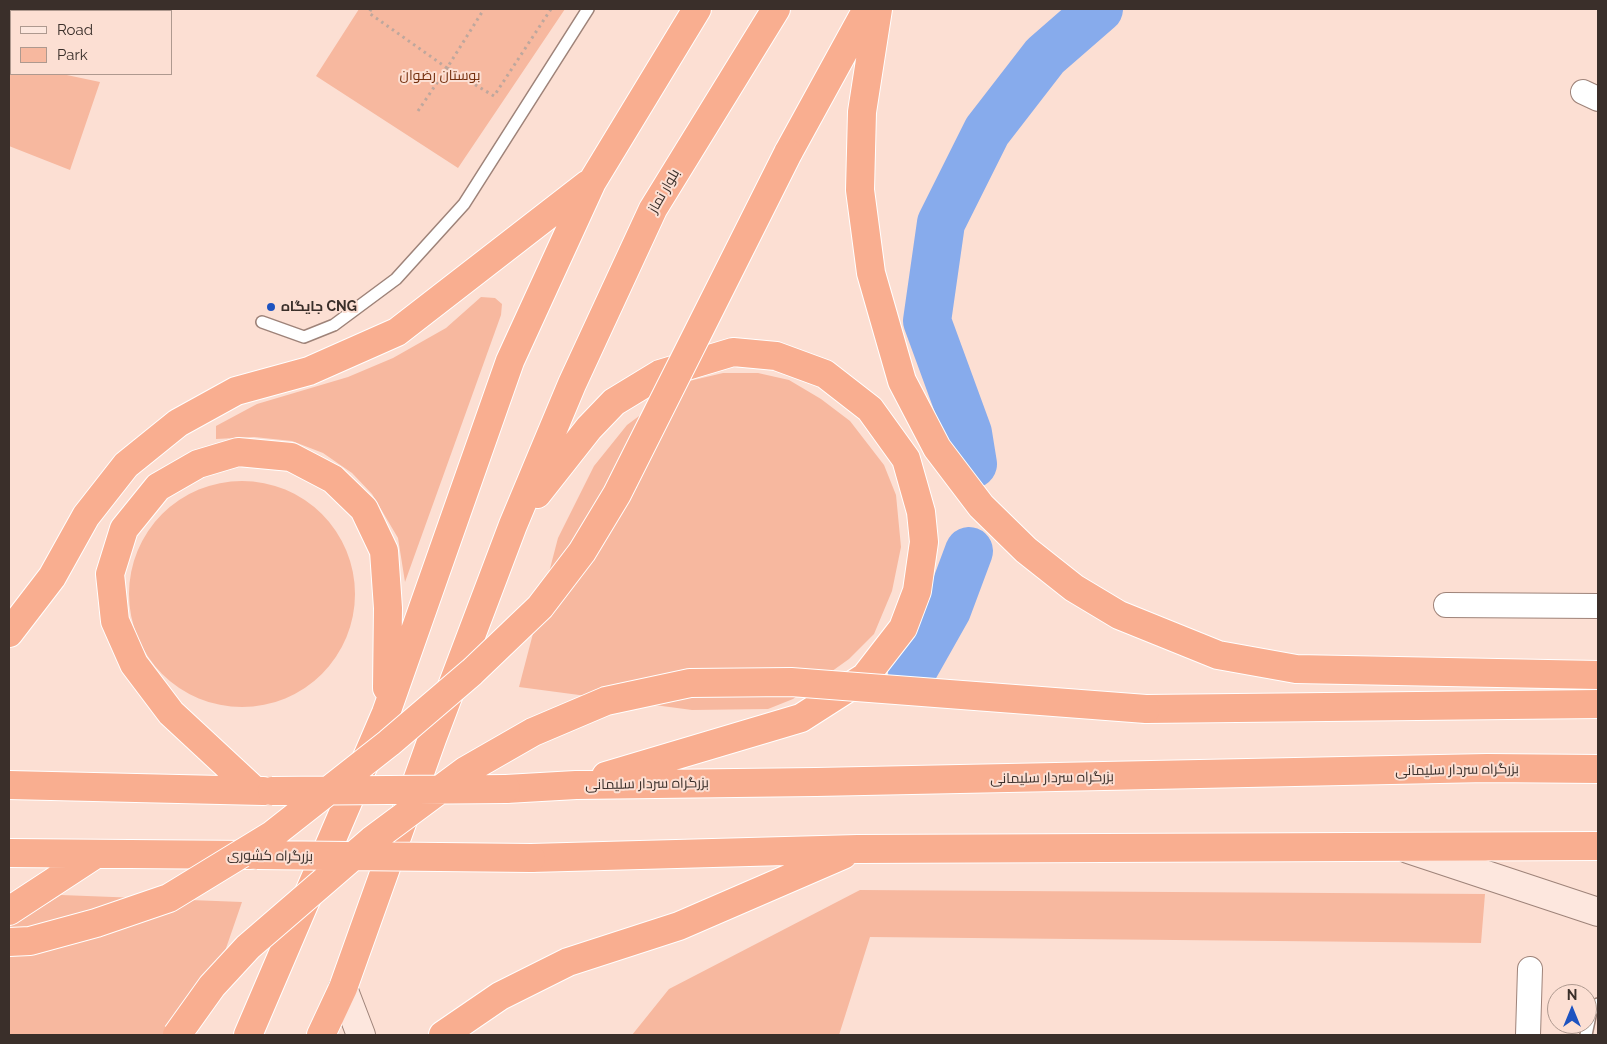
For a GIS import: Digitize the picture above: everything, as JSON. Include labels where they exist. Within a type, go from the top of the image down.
[{"type":"highway","points":[[248,1035],[386,713],[510,361],[592,182],[697,9]]},
{"type":"highway","name":"بلوار نماز","points":[[513,525],[572,384],[653,209],[776,9]]},
{"type":"highway","points":[[9,942],[30,940],[96,923],[169,898],[272,835],[389,743],[472,672],[540,607],[582,552],[617,494],[788,153],[867,9]]},
{"type":"highway","points":[[878,9],[862,112],[860,190],[871,273],[902,381],[937,448],[981,506],[1026,550],[1074,588],[1119,615],[1218,655],[1296,669],[1598,675]]},
{"type":"highway","points":[[9,633],[52,577],[86,516],[126,465],[178,424],[236,391],[310,371],[397,332],[592,182]]},
{"type":"highway","points":[[321,1035],[343,988],[432,740],[513,525],[566,456],[614,402],[660,374],[733,352],[776,356],[825,374],[870,408],[906,460],[921,512],[924,542],[917,591],[903,628],[865,677],[801,718],[576,785]]},
{"type":"highway","points":[[263,791],[172,713],[134,664],[115,621],[110,574],[124,529],[158,487],[198,464],[238,452],[290,457],[334,479],[364,510],[384,551],[388,608],[386,713]]},
{"type":"highway","points":[[177,1035],[212,986],[248,947],[372,840],[465,771],[533,732],[606,701],[690,683],[791,682],[1146,709],[1598,704]]},
{"type":"highway","name":"بزرگراه سردار سلیمانی","points":[[263,791],[506,789],[576,785],[1478,769],[1598,769]]},
{"type":"highway","points":[[9,785],[263,791]]},
{"type":"highway","points":[[443,1035],[500,996],[568,962],[679,926],[858,849],[1598,846]]},
{"type":"highway","name":"بزرگراه کشوری","points":[[9,853],[531,858],[858,849]]},
{"type":"highway","points":[[9,911],[96,854]]},
{"type":"main road","points":[[1402,847],[1598,912]]},
{"type":"main road","points":[[343,988],[361,1035]]},
{"type":"street","points":[[1446,605],[1598,606]]},
{"type":"street","points":[[1528,1035],[1530,969]]},
{"type":"lane","points":[[262,322],[304,337],[334,325],[396,279],[464,204],[588,9]]},
{"type":"lane","points":[[1586,1035],[1591,1011],[1598,1004]]},
{"type":"path","points":[[371,9],[369,13],[447,68],[494,96],[551,9]]},
{"type":"path","points":[[418,111],[484,9]]},
{"type":"green space","name":"بوستان رضوان","points":[[359,9],[565,9],[458,168],[316,76]]},
{"type":"green space","points":[[9,62],[10,75],[67,75],[100,82],[70,170],[9,146]]},
{"type":"green space","points":[[481,297],[495,298],[502,304],[501,315],[405,582],[398,538],[372,494],[352,473],[323,453],[292,441],[254,437],[216,439],[216,426],[257,404],[348,377],[393,358],[446,328]]},
{"type":"green space","points":[[723,373],[758,373],[789,380],[821,399],[850,421],[884,465],[896,495],[901,547],[892,591],[874,634],[849,659],[793,699],[768,709],[692,710],[519,687],[558,538],[594,466],[627,425],[685,382]]},
{"type":"green space","points":[[242,481],[275,486],[285,490],[305,500],[322,514],[336,531],[346,551],[350,561],[355,594],[350,627],[346,637],[336,657],[322,674],[305,688],[285,698],[275,702],[242,707],[209,702],[199,698],[179,688],[162,674],[148,657],[138,637],[134,627],[129,594],[134,561],[138,551],[148,531],[162,514],[179,500],[199,490],[209,486]]},
{"type":"green space","points":[[860,890],[1485,894],[1481,943],[870,937],[839,1035],[632,1035],[669,989]]},
{"type":"green space","points":[[61,895],[242,902],[196,1035],[9,1035],[9,927]]},
{"type":"waterway","points":[[973,464],[968,433],[927,321],[941,223],[987,131],[1045,56],[1099,9]]},
{"type":"waterway","points":[[912,672],[947,610],[969,551]]},
{"type":"place","name":"جایگاه CNG","points":[[271,307]]}]
